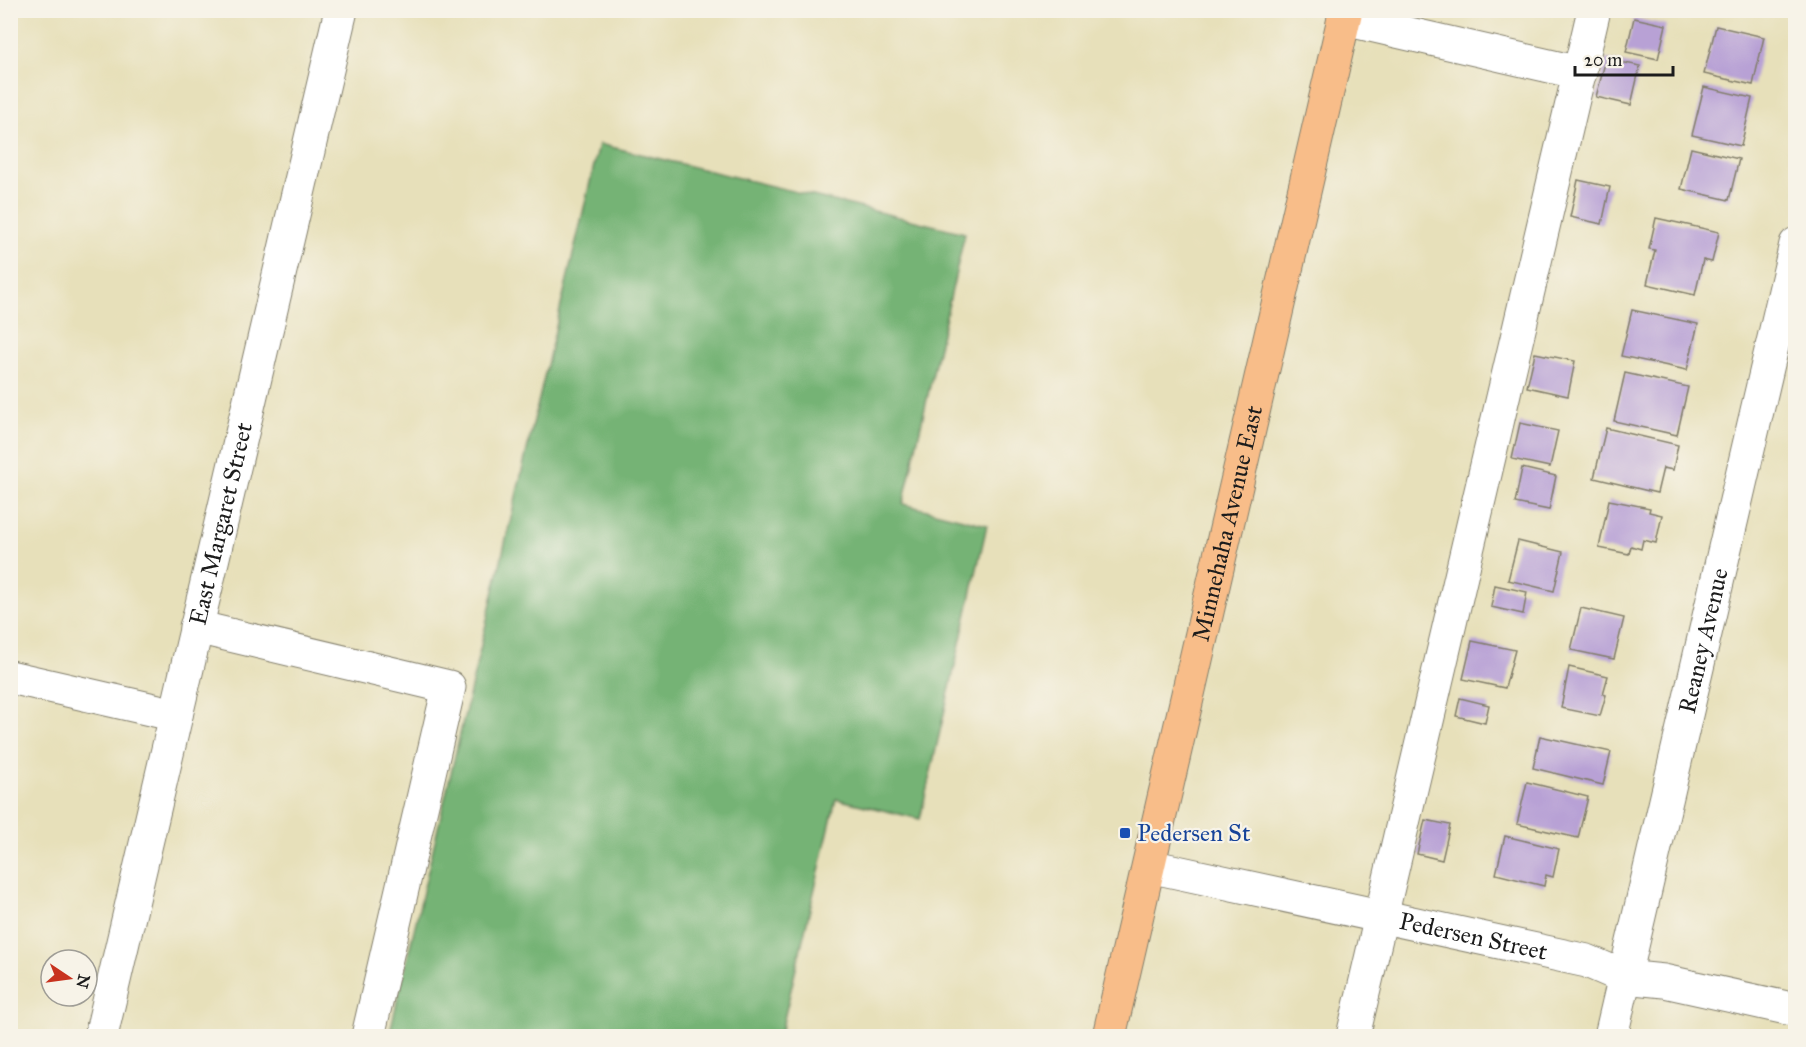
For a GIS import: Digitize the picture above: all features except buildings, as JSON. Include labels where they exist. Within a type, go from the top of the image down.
[{"type":"main road","name":"Minnehaha Avenue East","points":[[1108,1036],[1345,15]]},
{"type":"street","name":"East Margaret Street","points":[[101,1036],[341,10]]},
{"type":"street","points":[[1353,1036],[1594,10]]},
{"type":"street","points":[[1345,15],[1580,74]]},
{"type":"street","name":"Reaney Avenue","points":[[1611,1036],[1796,244]]},
{"type":"street","points":[[196,627],[449,687],[368,1036]]},
{"type":"street","points":[[10,677],[177,715]]},
{"type":"street","name":"Pedersen Street","points":[[1149,866],[1587,961],[1624,977],[1664,981],[1796,1010]]},
{"type":"green space","points":[[599,144],[965,233],[903,504],[987,525],[920,819],[836,799],[780,1036],[389,1036]]},
{"type":"place","name":"Pedersen St","points":[[1125,833]]}]
